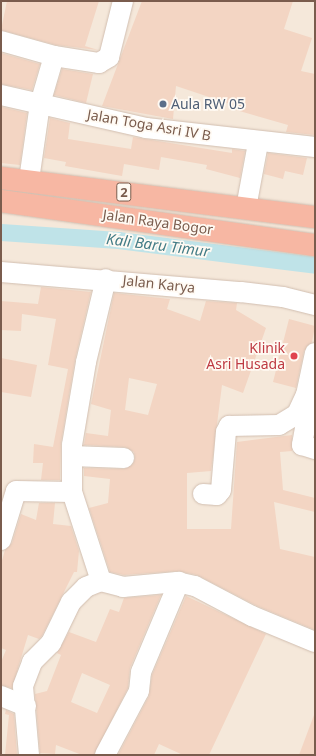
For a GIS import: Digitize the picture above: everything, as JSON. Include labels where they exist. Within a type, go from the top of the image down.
[{"type":"highway","name":"Jalan Raya Bogor","points":[[1,178],[29,180],[315,217]]},
{"type":"highway","name":"Jalan Raya Bogor","points":[[1,201],[315,245]]},
{"type":"street","points":[[1,41],[54,56],[99,63],[106,60],[111,52],[123,1]]},
{"type":"street","points":[[29,180],[40,104],[54,56]]},
{"type":"street","name":"Jalan Toga Asri IV B","points":[[1,95],[146,128],[258,143],[315,147]]},
{"type":"street","points":[[246,208],[258,143]]},
{"type":"street","name":"Jalan Karya","points":[[1,272],[106,279],[283,297],[315,305]]},
{"type":"street","points":[[101,581],[72,492],[72,456],[86,362],[106,279]]},
{"type":"street","points":[[203,494],[220,492],[229,426],[286,424],[301,406],[315,353]]},
{"type":"street","points":[[309,380],[313,386],[302,445],[315,449]]},
{"type":"street","points":[[72,456],[124,458]]},
{"type":"street","points":[[1,540],[16,491],[72,492]]},
{"type":"street","points":[[29,755],[26,706],[23,686],[32,662],[51,643],[71,602],[86,587],[101,581],[123,587],[179,582],[198,588],[252,616],[315,642]]},
{"type":"street","points":[[105,755],[139,691],[141,672],[179,582]]},
{"type":"street","points":[[1,696],[26,706]]},
{"type":"shaded area","points":[[1,1],[315,1],[315,755],[1,755]]},
{"type":"building","points":[[7,1],[99,1],[85,46],[98,50],[56,45],[1,30]]},
{"type":"building","points":[[142,1],[293,1],[284,29],[312,38],[301,71],[315,74],[315,135],[286,132],[288,125],[229,108],[230,104],[176,86],[173,119],[102,106]]},
{"type":"building","points":[[1,53],[40,64],[32,90],[1,84]]},
{"type":"building","points":[[62,69],[93,74],[86,103],[54,95]]},
{"type":"building","points":[[2,107],[27,113],[20,165],[1,163]]},
{"type":"building","points":[[50,118],[70,123],[68,139],[131,149],[133,137],[232,153],[232,149],[245,151],[240,178],[206,169],[207,165],[161,157],[159,170],[124,164],[122,176],[65,166],[66,162],[44,158]]},
{"type":"building","points":[[268,153],[307,158],[303,175],[285,171],[283,179],[264,174]]},
{"type":"building","points":[[41,287],[91,292],[75,360],[61,443],[60,480],[41,480],[43,463],[33,463],[34,444],[53,447],[68,369],[48,365],[56,319],[22,314],[21,331],[1,330],[1,301],[38,304]]},
{"type":"building","points":[[114,293],[170,299],[167,309],[200,321],[206,301],[237,303],[236,310],[266,328],[243,393],[222,385],[211,471],[187,473],[187,529],[231,529],[237,442],[292,435],[292,451],[280,452],[283,490],[315,498],[315,512],[274,502],[280,549],[315,557],[315,630],[257,606],[197,575],[178,571],[124,575],[110,572],[89,508],[108,503],[110,479],[84,476],[84,468],[124,469],[133,464],[135,458],[134,452],[125,447],[84,445],[86,433],[108,436],[111,410],[91,404]],"holes":[[[129,378],[157,384],[148,415],[125,410]]]},
{"type":"building","name":"Klinik Asri Husada","points":[[289,319],[315,326],[312,342],[304,351],[296,388],[273,382]]},
{"type":"building","points":[[1,358],[37,365],[31,397],[1,392]]},
{"type":"building","points":[[39,503],[55,503],[53,524],[71,526],[79,551],[77,572],[74,572],[42,636],[39,639],[28,635],[12,688],[1,685],[1,662],[6,650],[1,648],[1,564],[5,550],[12,543],[21,514],[36,520]]},
{"type":"building","points":[[161,595],[130,668],[128,688],[94,755],[82,755],[56,745],[55,754],[40,753],[35,694],[47,691],[61,655],[57,653],[69,632],[96,642],[110,609],[119,612],[124,598]],"holes":[[[82,673],[110,685],[97,713],[71,702]]]},
{"type":"building","points":[[186,596],[266,634],[209,755],[183,755],[159,744],[154,755],[118,755],[149,696],[152,675]]},
{"type":"building","points":[[6,710],[14,714],[17,755],[5,755],[9,715],[5,714]]},
{"type":"building","points":[[314,715],[315,755],[299,755]]},
{"type":"waterway","name":"Kali Baru Timur","points":[[1,232],[118,240],[315,265]]},
{"type":"place","name":"Aula RW 05","points":[[163,104]]},
{"type":"place","name":"Klinik Asri Husada","points":[[294,356]]}]
